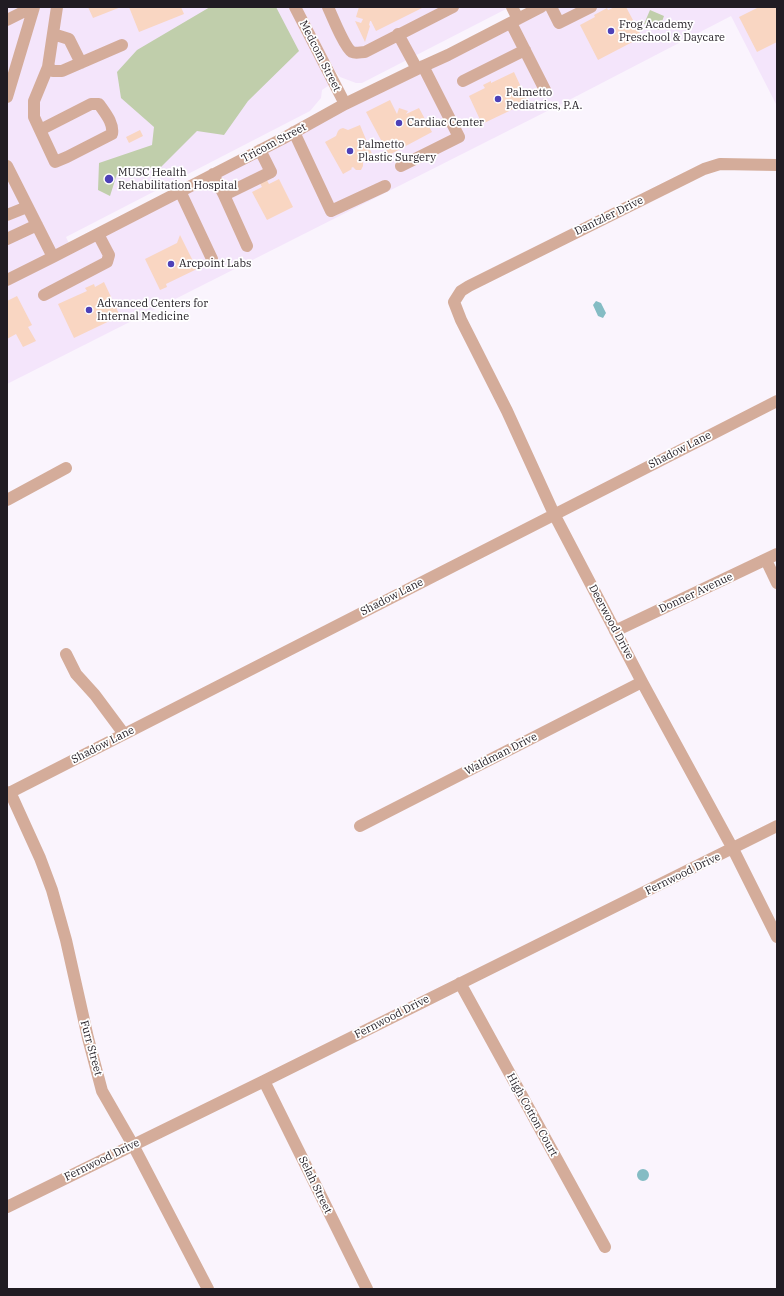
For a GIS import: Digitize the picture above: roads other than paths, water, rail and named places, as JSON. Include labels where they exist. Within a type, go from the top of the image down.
[{"type":"street","points":[[7,20],[33,7]]},
{"type":"street","points":[[7,97],[33,7]]},
{"type":"street","points":[[40,130],[91,104],[100,104],[113,130],[112,134],[67,158],[55,162],[40,130],[34,117],[34,101],[48,67],[57,7]]},
{"type":"street","name":"Medcom Street","points":[[295,7],[345,104]]},
{"type":"street","points":[[328,7],[347,47],[352,52],[358,53],[365,52],[453,7]]},
{"type":"street","points":[[512,7],[525,50],[545,90]]},
{"type":"street","name":"Tricom Street","points":[[7,280],[260,150],[345,104],[448,55],[541,7]]},
{"type":"street","points":[[551,7],[559,23],[591,7]]},
{"type":"street","points":[[53,34],[69,39],[81,63]]},
{"type":"street","points":[[398,34],[420,68],[459,137],[401,166]]},
{"type":"street","points":[[48,67],[53,70],[62,71],[122,45]]},
{"type":"street","points":[[464,81],[525,50]]},
{"type":"street","points":[[294,132],[332,211],[386,186]]},
{"type":"street","points":[[224,195],[271,172],[260,150]]},
{"type":"street","name":"Dantzler Drive","points":[[454,302],[460,291],[469,286],[704,168],[720,164],[777,165]]},
{"type":"street","points":[[7,166],[53,257]]},
{"type":"street","points":[[213,174],[247,246]]},
{"type":"street","points":[[180,191],[212,259]]},
{"type":"street","points":[[7,215],[28,207]]},
{"type":"street","points":[[7,238],[37,225]]},
{"type":"street","points":[[44,295],[108,262],[109,255],[98,234]]},
{"type":"street","name":"Deerwood Drive","points":[[454,302],[461,320],[507,411],[554,514],[642,682],[733,849],[777,938]]},
{"type":"street","name":"Shadow Lane","points":[[8,793],[777,401]]},
{"type":"street","points":[[7,500],[66,468]]},
{"type":"street","name":"Donner Avenue","points":[[615,631],[777,554]]},
{"type":"street","points":[[766,560],[777,583]]},
{"type":"street","points":[[66,654],[76,674],[95,695],[124,734]]},
{"type":"street","name":"Waldman Drive","points":[[360,826],[642,682]]},
{"type":"street","name":"Furr Street","points":[[8,793],[40,858],[52,890],[66,940],[88,1038],[102,1091],[133,1145],[208,1289]]},
{"type":"street","name":"Fernwood Drive","points":[[7,1207],[777,826]]},
{"type":"street","name":"High Cotton Court","points":[[460,983],[604,1247]]},
{"type":"street","name":"Selah Street","points":[[264,1081],[367,1289]]},
{"type":"water","points":[[596,301],[601,303],[606,313],[603,318],[598,316],[593,305]]},
{"type":"water","points":[[641,1169],[645,1169],[649,1175],[645,1181],[641,1181],[637,1177],[637,1173]]},
{"type":"place","name":"Frog Academy Preschool & Daycare","points":[[611,31]]},
{"type":"place","name":"Palmetto Pediatrics, P.A.","points":[[498,99]]},
{"type":"place","name":"Cardiac Center","points":[[399,123]]},
{"type":"place","name":"Palmetto Plastic Surgery","points":[[350,151]]},
{"type":"place","name":"MUSC Health Rehabilitation Hospital","points":[[109,179]]},
{"type":"place","name":"Arcpoint Labs","points":[[171,264]]},
{"type":"place","name":"Advanced Centers for Internal Medicine","points":[[89,310]]}]
